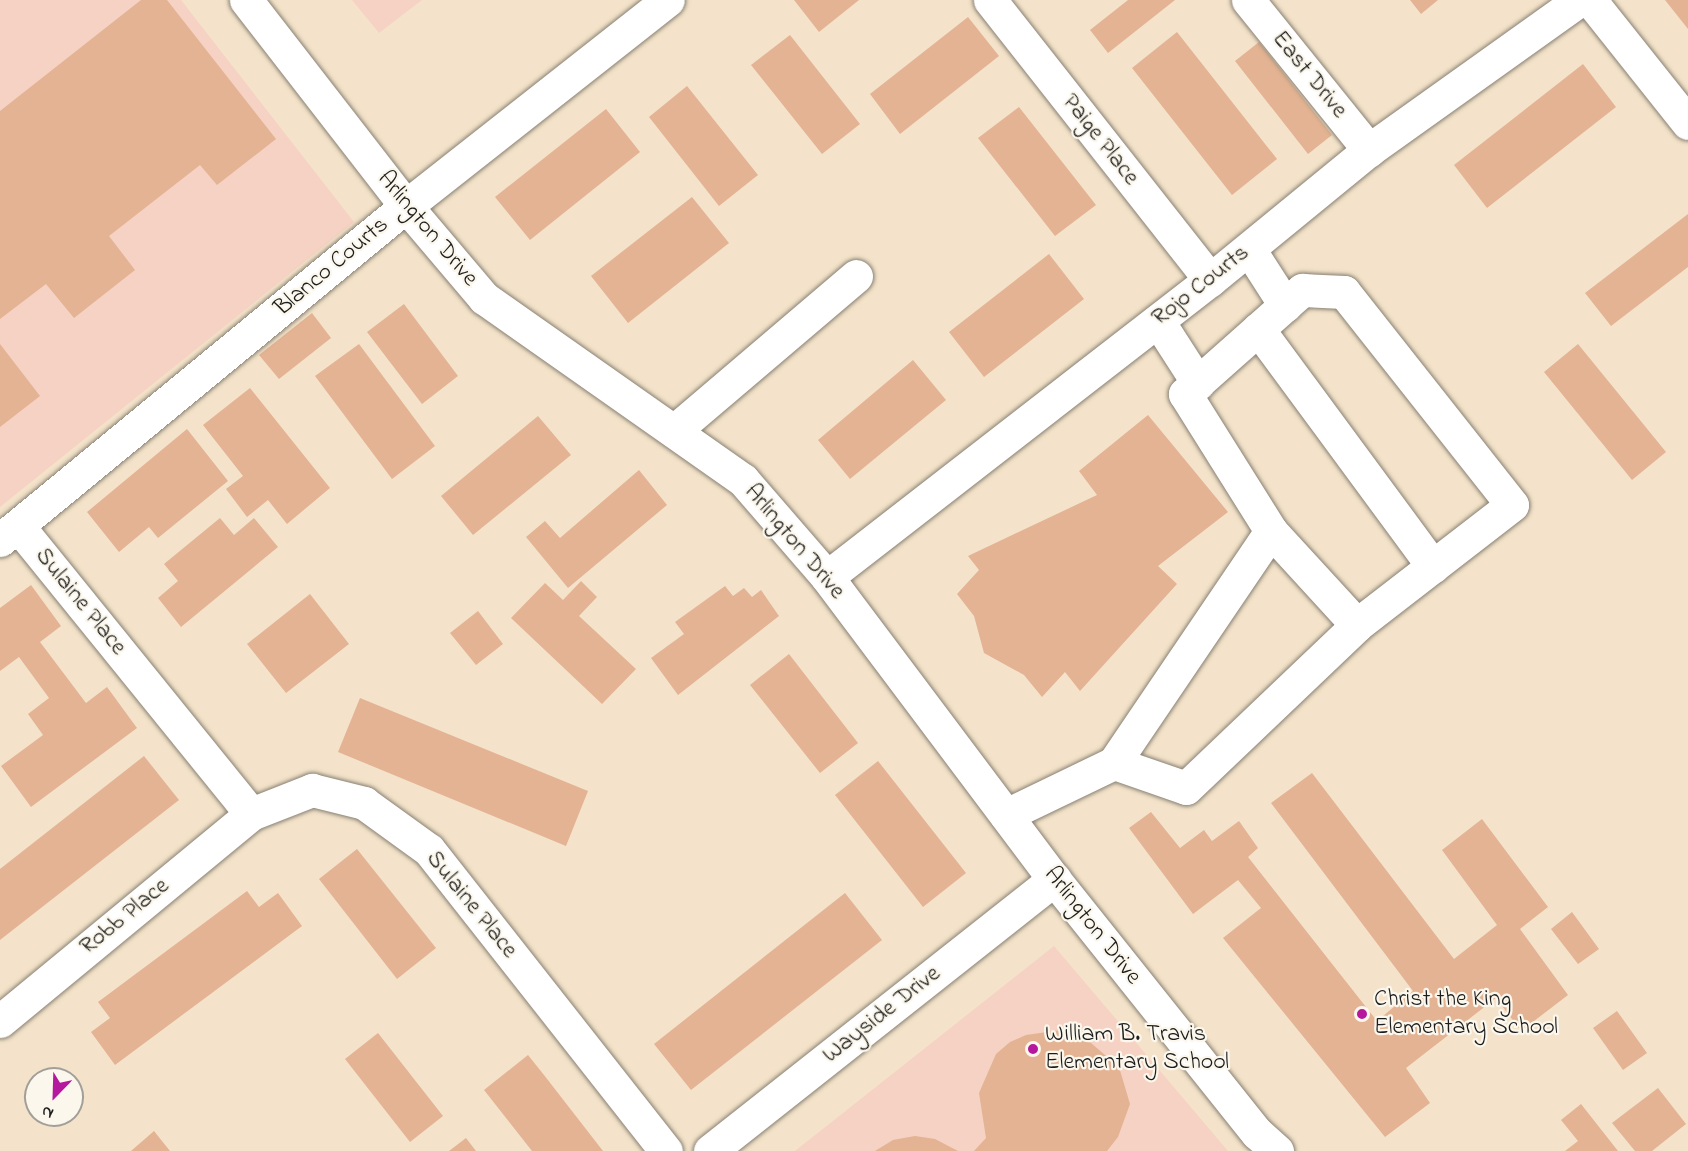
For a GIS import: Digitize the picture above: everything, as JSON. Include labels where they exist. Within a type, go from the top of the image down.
[{"type":"street","name":"Arlington Drive","points":[[246,0],[406,206],[484,298],[743,480],[827,577],[1054,879],[1257,1132],[1277,1151]]},
{"type":"street","name":"Blanco Courts","points":[[9,533],[406,206],[668,0]]},
{"type":"street","name":"Paige Place","points":[[990,0],[1210,280]]},
{"type":"street","name":"East Drive","points":[[1248,0],[1369,150]]},
{"type":"street","name":"Rojo Courts","points":[[827,577],[1158,321],[1369,150],[1579,0]]},
{"type":"street","points":[[1590,0],[1688,123]]},
{"type":"street","points":[[1249,249],[1285,305]]},
{"type":"street","points":[[674,431],[856,276]]},
{"type":"street","points":[[1114,763],[1185,788],[1357,625],[1512,505],[1344,291],[1302,290],[1185,394],[1272,531],[1357,625]]},
{"type":"street","points":[[1158,321],[1198,382]]},
{"type":"street","points":[[1258,329],[1433,566]]},
{"type":"street","points":[[1006,815],[1114,763],[1272,531]]},
{"type":"street","name":"Sulaine Place","points":[[9,533],[251,814],[312,790],[364,804],[429,850],[666,1151]]},
{"type":"street","name":"Robb Place","points":[[0,1021],[251,814]]},
{"type":"street","name":"Wayside Drive","points":[[710,1151],[1054,879]]},
{"type":"shaded area","points":[[0,0],[181,0],[354,222],[0,507]]},
{"type":"shaded area","points":[[352,0],[422,0],[379,33]]},
{"type":"shaded area","name":"William B. Travis Elementary School","points":[[1054,946],[1228,1151],[795,1151]]},
{"type":"building","points":[[141,0],[167,0],[276,139],[217,185],[200,165],[109,236],[135,270],[74,318],[46,284],[0,319],[0,111]]},
{"type":"building","points":[[794,0],[859,0],[819,32]]},
{"type":"building","points":[[1128,0],[1175,0],[1108,53],[1090,30]]},
{"type":"building","points":[[1410,0],[1438,0],[1421,14]]},
{"type":"building","points":[[1665,0],[1688,0],[1688,29]]},
{"type":"building","points":[[968,17],[999,56],[900,134],[870,94]]},
{"type":"building","points":[[1177,32],[1277,159],[1232,195],[1132,68]]},
{"type":"building","points":[[790,35],[860,124],[822,154],[751,65]]},
{"type":"building","points":[[1259,42],[1332,135],[1308,154],[1235,61]]},
{"type":"building","points":[[1583,64],[1616,107],[1487,208],[1454,165]]},
{"type":"building","points":[[687,86],[758,175],[719,206],[649,117]]},
{"type":"building","points":[[1019,107],[1096,205],[1055,236],[978,138]]},
{"type":"building","points":[[606,109],[640,152],[530,240],[495,197]]},
{"type":"building","points":[[692,197],[729,243],[628,323],[591,276]]},
{"type":"building","points":[[1688,214],[1688,267],[1611,326],[1585,293]]},
{"type":"building","points":[[1049,254],[1084,299],[984,377],[949,332]]},
{"type":"building","points":[[404,304],[458,376],[422,404],[367,332]]},
{"type":"building","points":[[312,313],[331,338],[279,379],[259,355]]},
{"type":"building","points":[[0,344],[40,396],[0,427]]},
{"type":"building","points":[[359,344],[435,446],[392,479],[315,376]]},
{"type":"building","points":[[1578,344],[1666,452],[1632,480],[1544,372]]},
{"type":"building","points":[[913,360],[946,400],[850,479],[818,440]]},
{"type":"building","points":[[250,388],[330,488],[287,524],[268,500],[247,517],[226,489],[243,476],[203,425]]},
{"type":"building","points":[[1148,415],[1228,512],[1158,566],[1177,584],[1080,691],[1065,672],[1042,697],[1024,675],[984,653],[974,616],[957,594],[979,570],[968,556],[1097,495],[1079,471]]},
{"type":"building","points":[[538,416],[571,455],[473,535],[441,496]]},
{"type":"building","points":[[187,429],[228,481],[158,538],[149,527],[119,552],[87,512]]},
{"type":"building","points":[[639,470],[667,505],[568,588],[526,537],[545,521],[560,538]]},
{"type":"building","points":[[220,518],[234,535],[254,518],[278,547],[181,627],[158,598],[178,581],[164,564]]},
{"type":"building","points":[[581,581],[597,597],[579,616],[636,669],[602,704],[511,618],[545,583],[563,600]]},
{"type":"building","points":[[31,585],[61,626],[40,642],[86,703],[107,687],[137,728],[31,807],[1,766],[43,735],[28,714],[49,698],[19,657],[0,671],[0,608]]},
{"type":"building","points":[[725,586],[733,596],[744,588],[752,597],[761,590],[779,616],[678,695],[651,658],[684,634],[675,622]]},
{"type":"building","points":[[310,594],[349,644],[286,693],[247,644]]},
{"type":"building","points":[[478,611],[503,644],[476,665],[450,633]]},
{"type":"building","points":[[789,654],[858,743],[820,773],[750,685]]},
{"type":"building","points":[[360,698],[588,791],[566,846],[338,752]]},
{"type":"building","points":[[144,756],[179,800],[0,940],[0,869]]},
{"type":"building","points":[[878,761],[966,873],[923,907],[835,795]]},
{"type":"building","points":[[1312,773],[1454,959],[1497,925],[1442,850],[1482,819],[1548,907],[1520,929],[1568,995],[1521,1031],[1496,998],[1406,1068],[1430,1103],[1385,1137],[1223,938],[1261,908],[1238,880],[1193,914],[1129,828],[1151,812],[1180,848],[1204,830],[1212,841],[1239,821],[1258,848],[1248,857],[1377,1021],[1413,991],[1271,803]]},
{"type":"building","points":[[357,849],[436,948],[397,979],[319,879]]},
{"type":"building","points":[[247,891],[259,907],[278,893],[302,926],[115,1065],[91,1032],[110,1018],[98,1002]]},
{"type":"building","points":[[845,893],[882,940],[691,1090],[654,1044]]},
{"type":"building","points":[[1572,912],[1599,949],[1578,964],[1551,929]]},
{"type":"building","points":[[1617,1011],[1647,1053],[1623,1070],[1593,1028]]},
{"type":"building","points":[[1061,1030],[1084,1037],[1119,1067],[1130,1104],[1118,1137],[1107,1151],[974,1151],[986,1138],[979,1093],[996,1054],[1010,1042],[1026,1035]]},
{"type":"building","points":[[378,1033],[443,1116],[410,1142],[345,1059]]},
{"type":"building","points":[[528,1055],[603,1151],[532,1151],[484,1090]]},
{"type":"building","points":[[1658,1088],[1686,1124],[1652,1151],[1635,1151],[1612,1123]]},
{"type":"building","points":[[1581,1104],[1618,1151],[1565,1151],[1578,1141],[1561,1120]]},
{"type":"building","points":[[154,1131],[170,1151],[131,1151]]},
{"type":"building","points":[[915,1136],[935,1139],[958,1151],[875,1151],[893,1140]]},
{"type":"building","points":[[466,1138],[476,1151],[449,1151]]},
{"type":"place","name":"Christ the King Elementary School","points":[[1362,1014]]},
{"type":"place","name":"William B. Travis Elementary School","points":[[1033,1049]]}]
